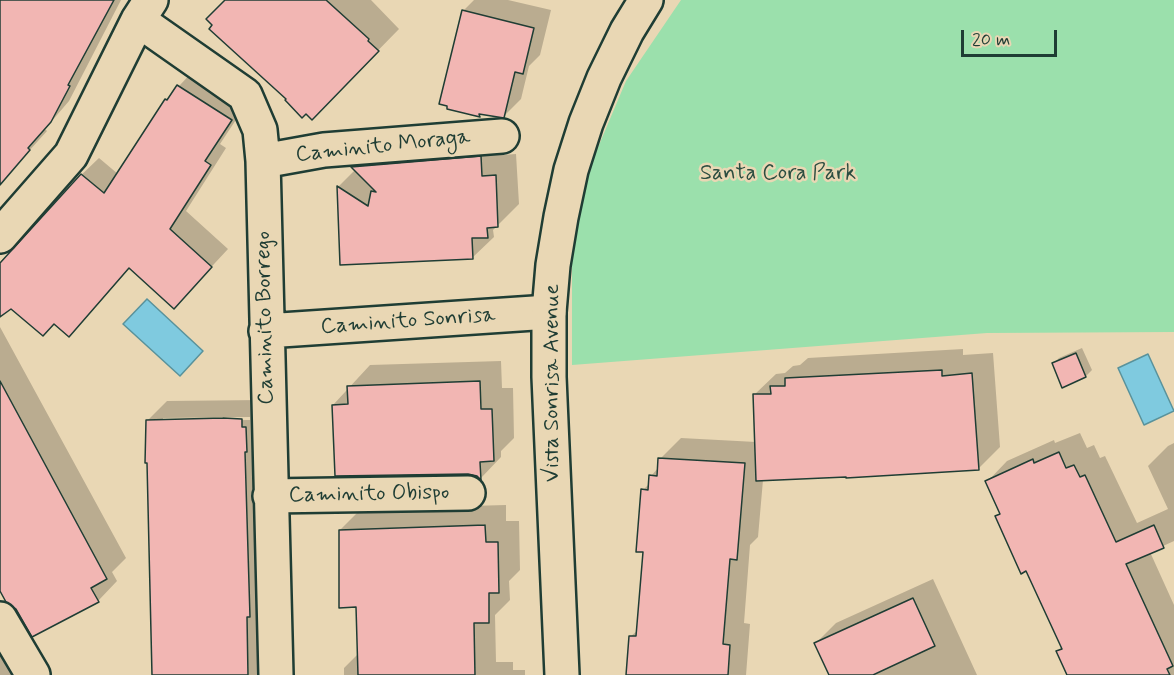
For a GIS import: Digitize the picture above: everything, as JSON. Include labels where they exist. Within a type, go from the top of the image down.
[{"type":"street","name":"Vista Sonrisa Avenue","points":[[562,675],[549,377],[549,312],[561,217],[572,170],[604,78],[627,31],[646,0]]},
{"type":"street","name":"Caminito Borrego","points":[[144,10],[245,95],[260,130],[263,161],[276,675]]},
{"type":"street","points":[[0,236],[71,155],[144,10]]},
{"type":"street","name":"Caminito Moraga","points":[[263,161],[324,150],[502,136]]},
{"type":"street","name":"Caminito Sonrisa","points":[[266,331],[549,312]]},
{"type":"street","name":"Caminito Obispo","points":[[270,496],[468,493]]},
{"type":"street","points":[[0,619],[33,675]]},
{"type":"green space","name":"Santa Cora Park","points":[[681,0],[1174,0],[1174,332],[987,333],[572,365],[572,209],[626,81]]},
{"type":"water","points":[[147,299],[203,351],[180,376],[123,324]]},
{"type":"water","points":[[1148,354],[1174,411],[1144,425],[1118,368]]},
{"type":"building","points":[[0,0],[114,0],[68,85],[70,86],[51,122],[0,185]]},
{"type":"building","points":[[225,0],[326,0],[379,51],[312,120],[306,114],[302,118],[286,99],[209,29],[212,25],[206,19]]},
{"type":"building","points":[[462,10],[534,28],[523,74],[515,72],[504,118],[479,114],[480,117],[447,109],[447,106],[439,104]]},
{"type":"building","points":[[177,85],[232,120],[205,161],[211,165],[170,229],[212,267],[174,309],[129,268],[69,337],[54,324],[43,336],[11,309],[0,317],[0,263],[81,174],[104,193],[165,99],[167,100]]},
{"type":"building","points":[[481,156],[482,176],[496,175],[498,227],[487,228],[488,238],[472,238],[473,259],[340,265],[337,186],[368,206],[371,191],[376,192],[351,167]]},
{"type":"building","points":[[1076,353],[1086,377],[1062,388],[1052,363]]},
{"type":"building","points":[[942,370],[942,376],[972,373],[979,470],[756,481],[753,394],[771,394],[770,386],[785,386],[785,378]]},
{"type":"building","points":[[0,381],[107,579],[91,588],[99,602],[32,637],[16,609],[6,602],[0,591]]},
{"type":"building","points":[[480,381],[481,409],[492,409],[494,461],[480,462],[481,480],[477,476],[468,474],[335,476],[332,405],[348,404],[347,386]]},
{"type":"building","points":[[242,419],[242,427],[246,427],[250,617],[247,617],[248,675],[152,675],[147,463],[145,463],[146,420]]},
{"type":"building","points":[[1059,452],[1066,468],[1074,465],[1080,477],[1085,475],[1116,542],[1154,525],[1164,548],[1126,564],[1173,666],[1167,669],[1170,675],[1067,675],[1056,651],[1062,649],[1026,571],[1021,574],[995,516],[1000,514],[985,481],[1033,459],[1034,463]]},
{"type":"building","points":[[658,458],[745,463],[737,560],[730,559],[723,644],[730,645],[728,675],[626,675],[629,636],[636,636],[643,552],[636,552],[641,489],[648,490],[649,475],[657,476]]},
{"type":"building","points":[[485,525],[486,542],[498,542],[499,593],[489,593],[489,623],[474,623],[475,675],[358,675],[356,607],[339,608],[339,530]]},
{"type":"building","points":[[913,598],[935,646],[873,675],[829,675],[814,643]]}]
